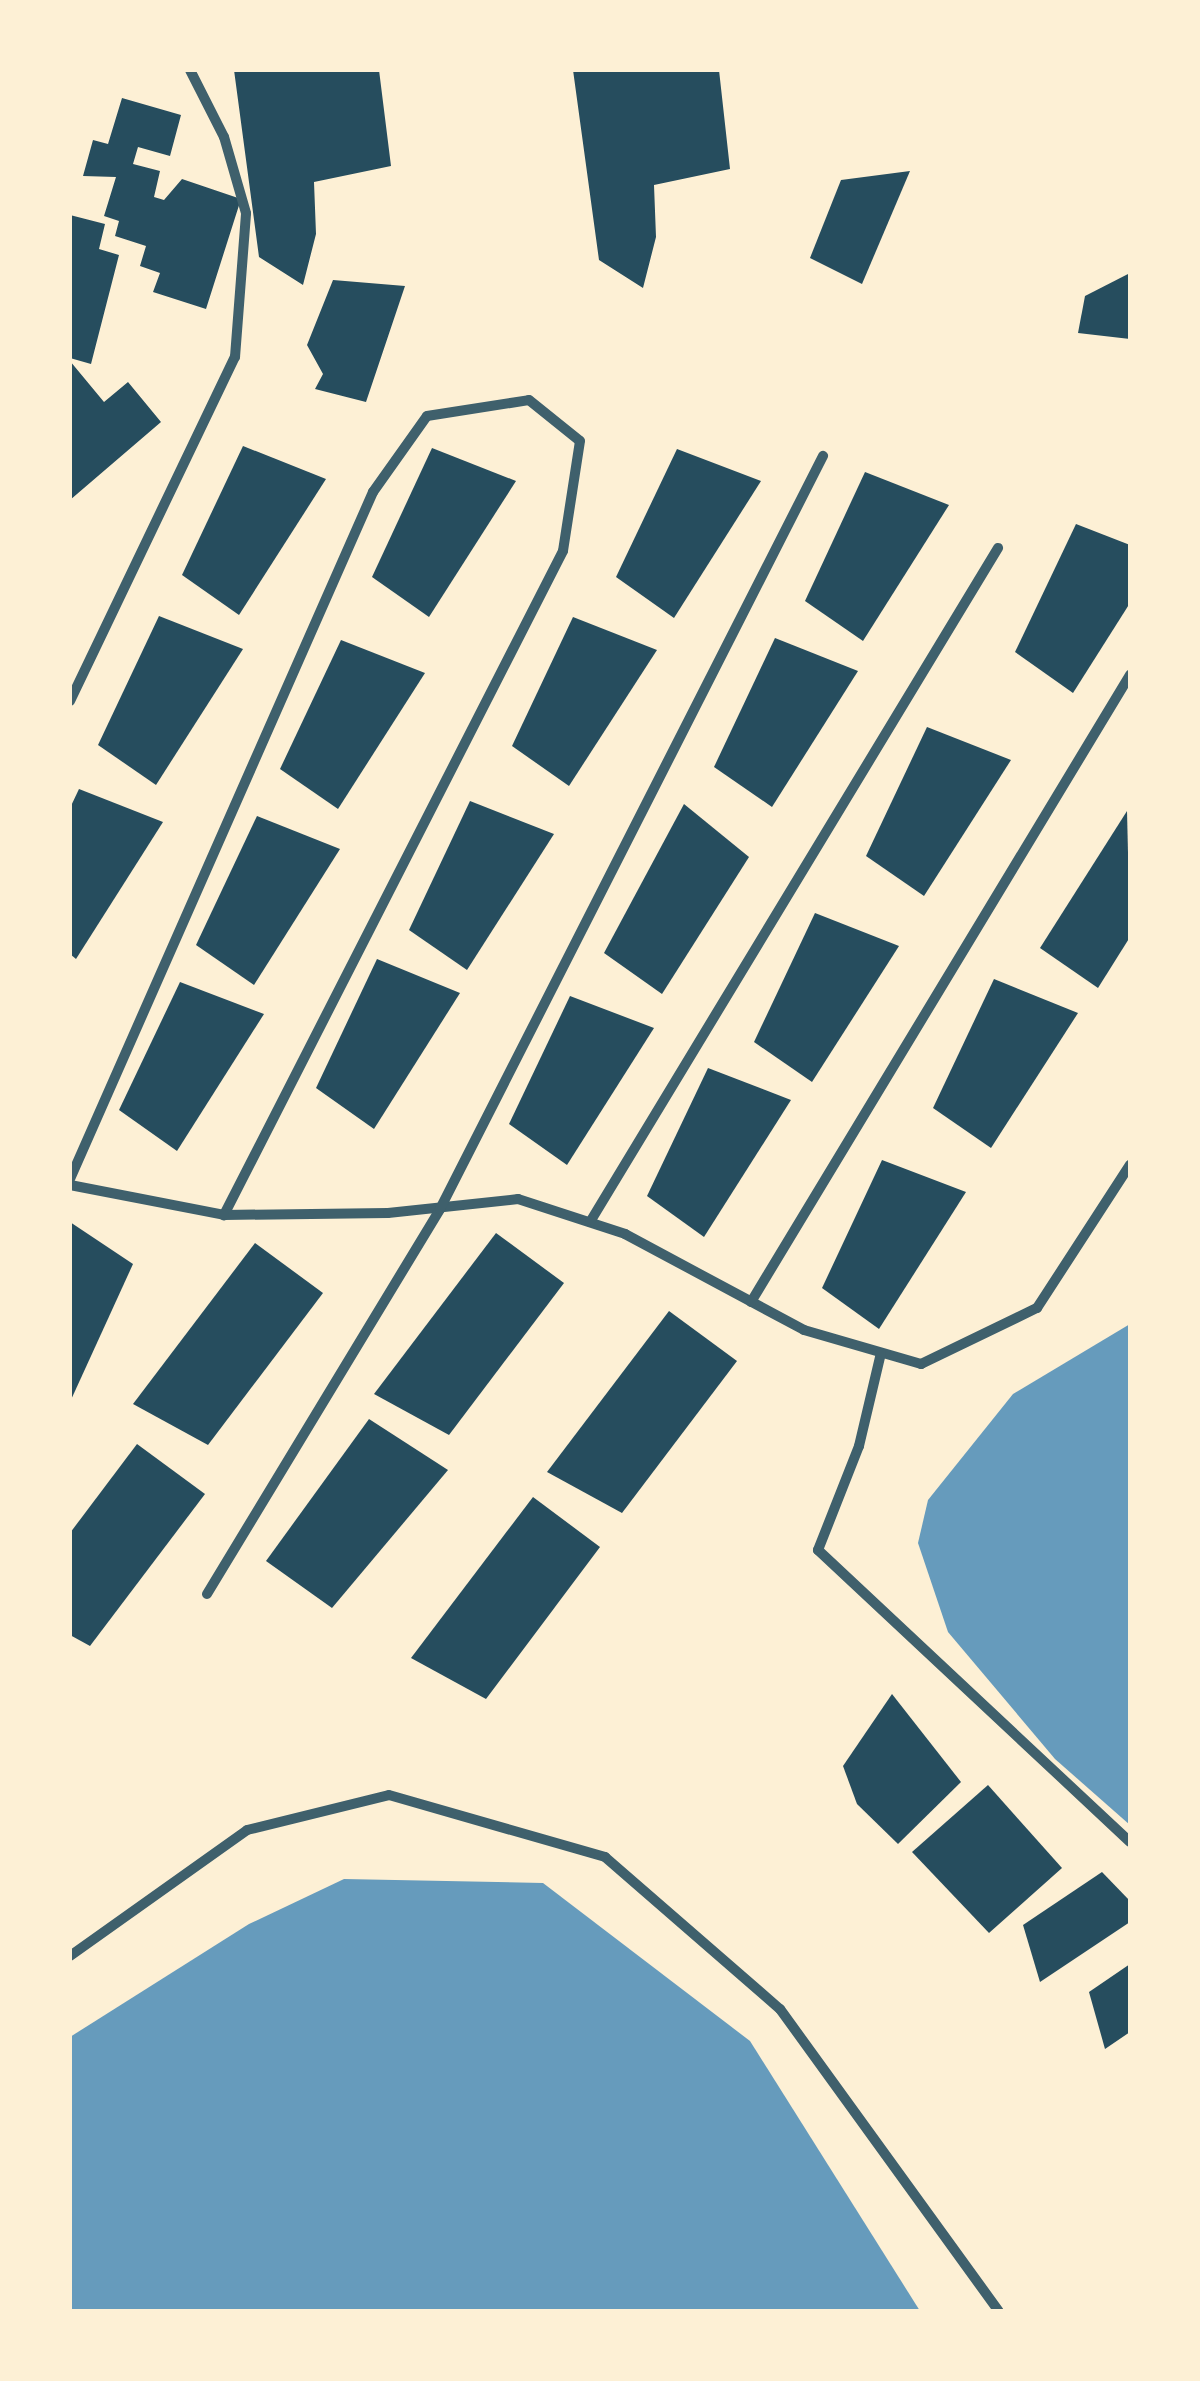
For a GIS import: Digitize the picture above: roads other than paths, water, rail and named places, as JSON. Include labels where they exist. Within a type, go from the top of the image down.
[{"type":"street","points":[[70,702],[235,357],[246,213],[224,137],[190,70]]},
{"type":"street","points":[[224,1216],[563,551],[580,441],[529,400],[427,416],[372,492],[70,1182],[224,1216],[440,1209],[518,1199],[590,1222],[804,1330],[922,1364],[1038,1308],[1130,1165]]},
{"type":"street","points":[[207,1594],[440,1209],[823,456]]},
{"type":"street","points":[[590,1222],[998,548]]},
{"type":"street","points":[[752,1302],[1130,675]]},
{"type":"street","points":[[882,1353],[859,1446],[818,1550],[1130,1842]]},
{"type":"street","points":[[70,1956],[247,1830],[389,1794],[605,1856],[780,2009],[998,2311]]},
{"type":"water","points":[[1130,1324],[1130,1825],[1055,1759],[948,1632],[918,1543],[928,1500],[1013,1394]]},
{"type":"water","points":[[344,1879],[543,1883],[750,2041],[920,2311],[70,2311],[70,2037],[249,1924]]}]
